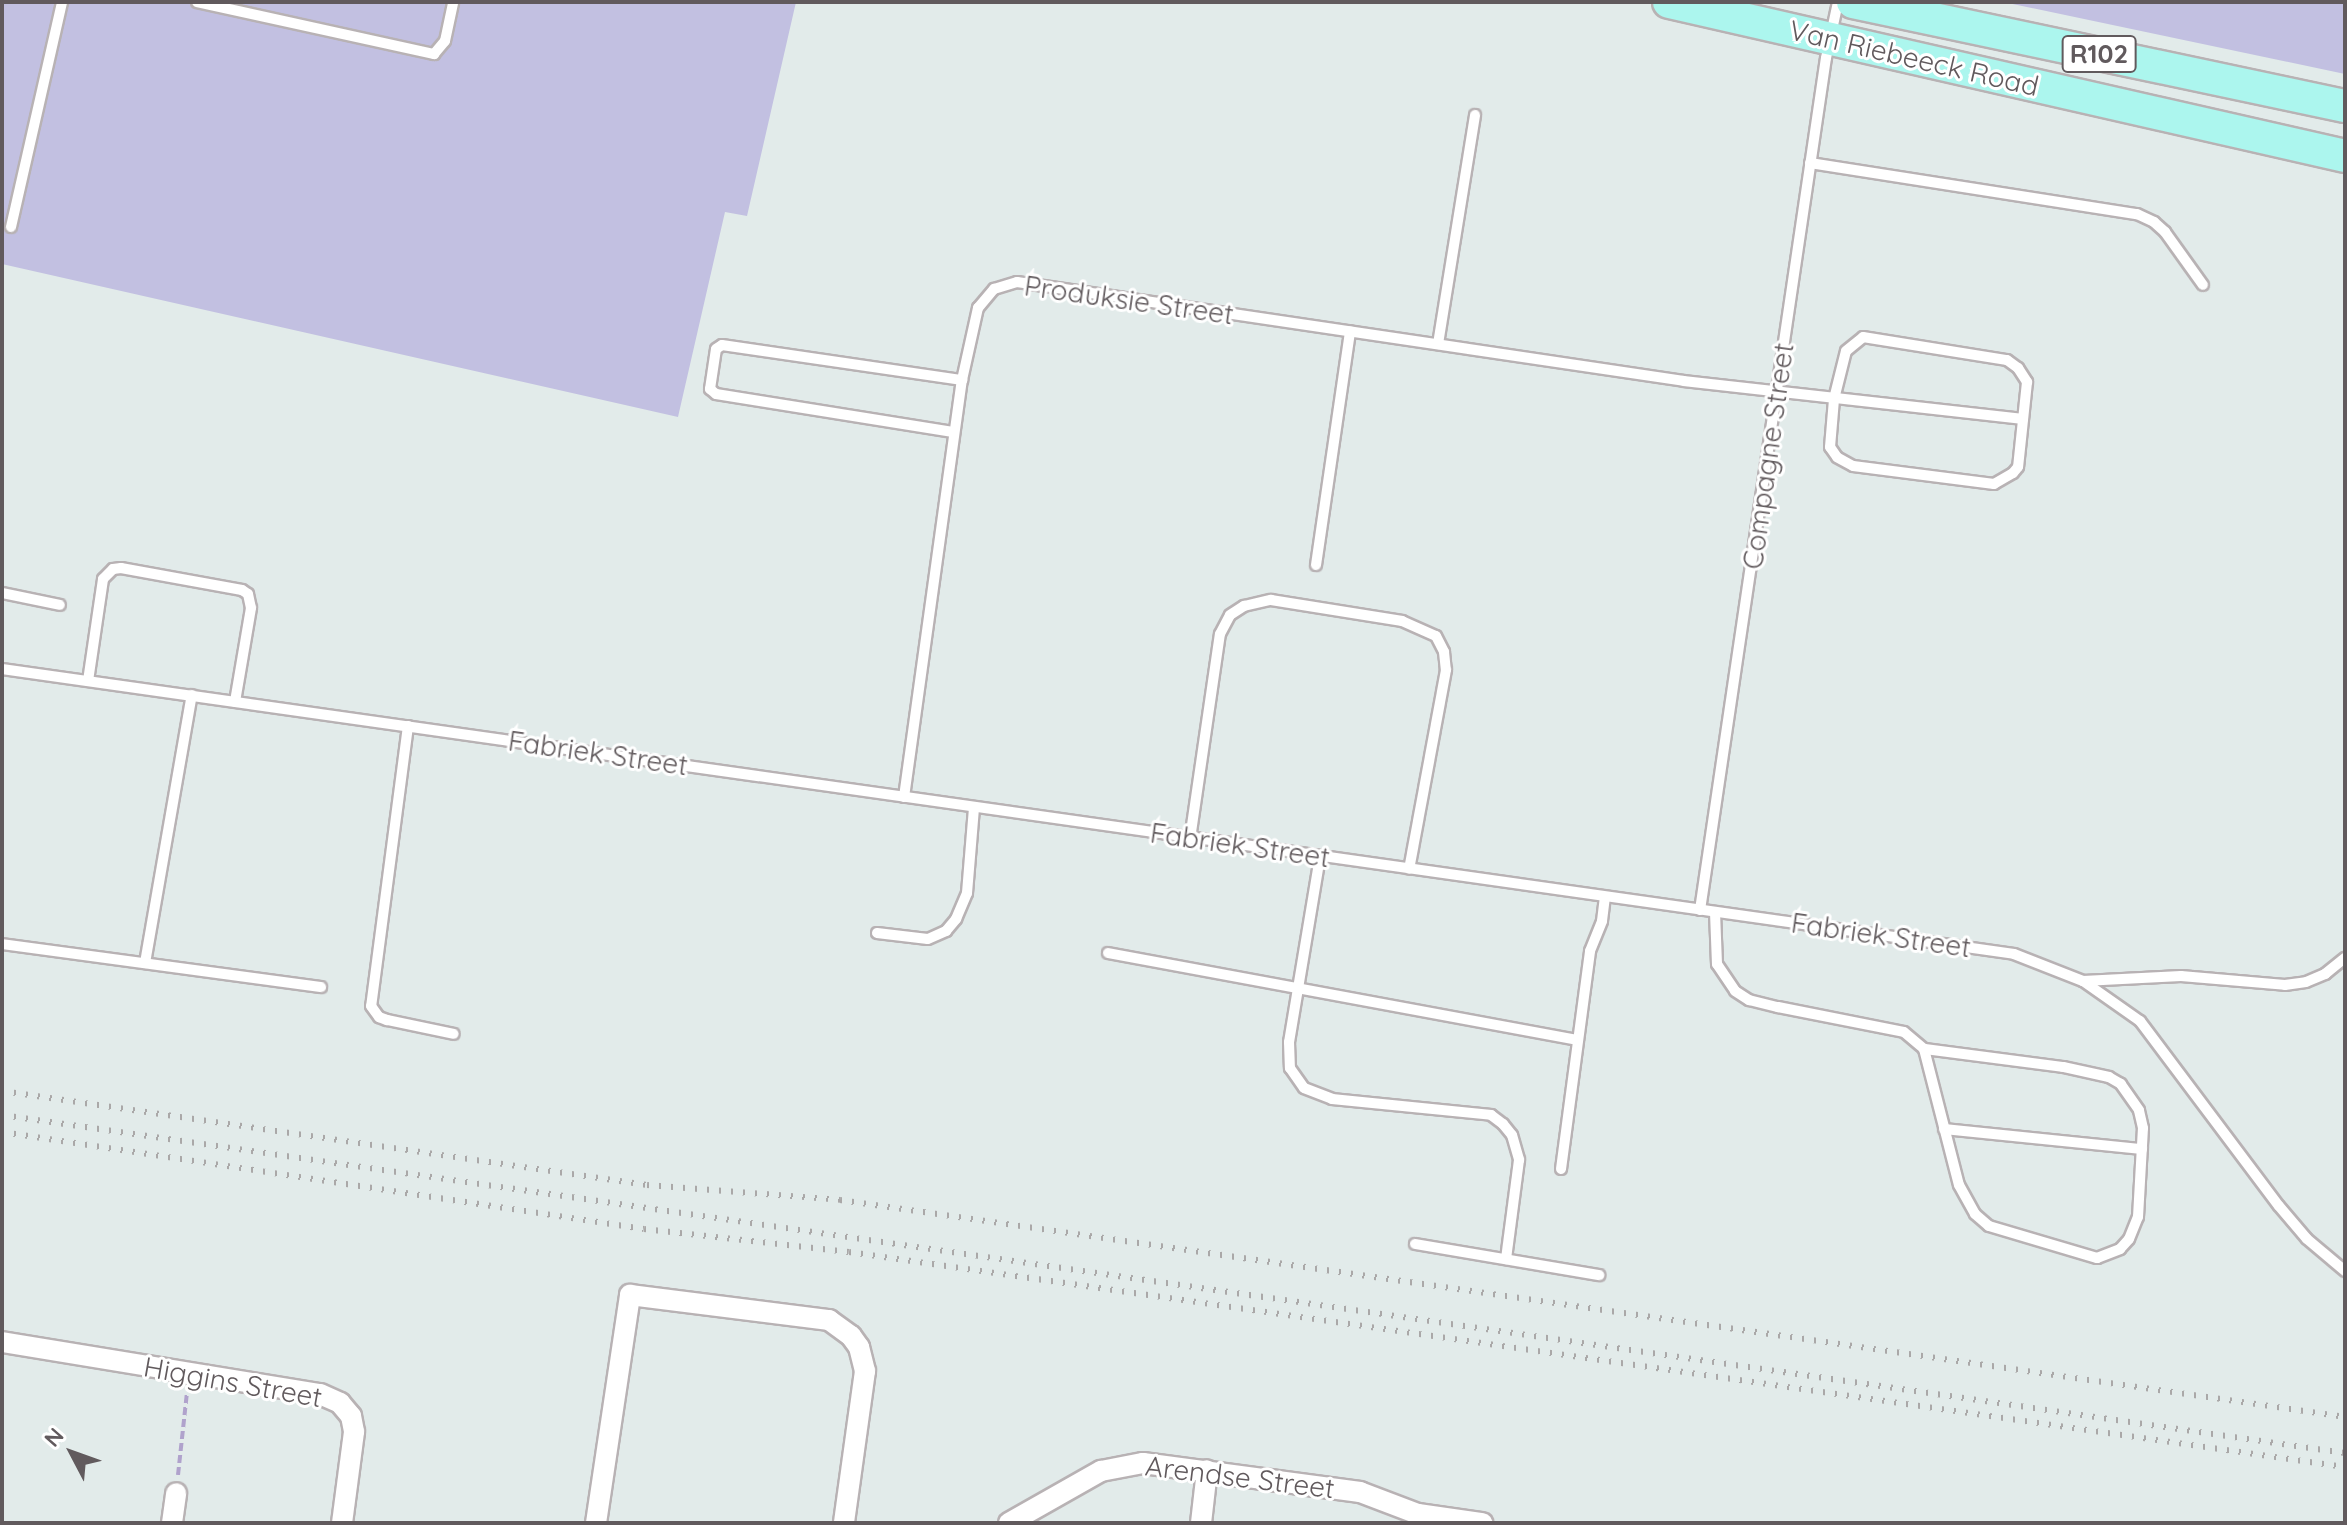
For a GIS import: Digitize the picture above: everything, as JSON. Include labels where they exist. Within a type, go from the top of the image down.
[{"type":"main road","name":"Van Riebeeck Road","points":[[1669,2],[2345,156]]},
{"type":"main road","name":"Van Riebeeck Road","points":[[1853,2],[2345,106]]},
{"type":"street","points":[[596,1523],[630,1295],[829,1320],[851,1336],[859,1347],[865,1371],[844,1523]]},
{"type":"street","name":"Higgins Street","points":[[2,1342],[320,1394],[340,1403],[351,1416],[354,1432],[342,1523]]},
{"type":"street","name":"Arendse Street","points":[[1009,1523],[1088,1477],[1114,1466],[1143,1463],[1360,1492],[1418,1514],[1482,1523]]},
{"type":"street","points":[[1201,1523],[1207,1470]]},
{"type":"street","points":[[172,1523],[176,1493]]},
{"type":"lane","points":[[11,227],[62,2]]},
{"type":"lane","points":[[197,2],[434,54],[445,41],[453,2]]},
{"type":"lane","name":"Compagne Street","points":[[1700,910],[1810,163],[1838,2]]},
{"type":"lane","points":[[1438,344],[1475,115]]},
{"type":"lane","points":[[1810,163],[2137,214],[2165,232],[2203,285]]},
{"type":"lane","name":"Produksie Street","points":[[904,797],[962,380],[978,308],[994,289],[1017,282],[1684,381],[1779,389],[1834,399],[2023,419]]},
{"type":"lane","points":[[1316,565],[1350,331]]},
{"type":"lane","points":[[1863,337],[2014,364],[2027,382],[2018,467],[2007,478],[1994,484],[1853,466],[1842,461],[1830,447],[1834,399],[1846,351],[1863,337]]},
{"type":"lane","points":[[953,432],[716,394],[710,389],[716,349],[722,345],[962,380]]},
{"type":"lane","points":[[88,681],[103,579],[113,569],[121,568],[242,590],[248,594],[251,608],[235,702]]},
{"type":"lane","points":[[2,593],[60,605]]},
{"type":"lane","points":[[1190,839],[1220,634],[1230,615],[1244,606],[1271,600],[1402,621],[1436,636],[1444,652],[1446,670],[1409,869]]},
{"type":"lane","name":"Fabriek Street","points":[[2,669],[2014,954],[2083,981],[2140,1021],[2279,1206],[2307,1239],[2345,1271]]},
{"type":"lane","points":[[145,963],[192,695]]},
{"type":"lane","points":[[408,726],[371,1006],[379,1017],[387,1020],[454,1034]]},
{"type":"lane","points":[[877,933],[928,939],[946,931],[956,919],[967,893],[974,807]]},
{"type":"lane","points":[[1320,857],[1289,1042],[1290,1068],[1304,1088],[1332,1099],[1491,1115],[1512,1135],[1519,1160],[1506,1259]]},
{"type":"lane","points":[[1561,1169],[1590,951],[1602,921],[1605,897]]},
{"type":"lane","points":[[1715,912],[1717,964],[1735,991],[1749,1000],[1904,1032],[1924,1049],[2063,1067],[2109,1077],[2121,1084],[2139,1110],[2143,1128],[2138,1217],[2129,1239],[2112,1254],[2097,1258],[1989,1226],[1975,1214],[1959,1185],[1924,1049]]},
{"type":"lane","points":[[2,944],[321,987]]},
{"type":"lane","points":[[1108,953],[1576,1040]]},
{"type":"lane","points":[[2083,981],[2181,976],[2285,985],[2306,982],[2325,974],[2345,958]]},
{"type":"lane","points":[[1944,1129],[2142,1149]]},
{"type":"lane","points":[[1415,1244],[1599,1275]]},
{"type":"path","points":[[176,1493],[190,1373]]},
{"type":"shaded area","points":[[2,2],[796,2],[747,216],[725,212],[678,417],[2,264]]},
{"type":"shaded area","points":[[2003,2],[2345,2],[2345,74]]},
{"type":"railway","points":[[2,1091],[647,1185],[840,1200],[2345,1417]]},
{"type":"railway","points":[[2,1115],[2345,1453]]},
{"type":"railway","points":[[2,1132],[644,1229],[849,1252],[2345,1467]]}]
